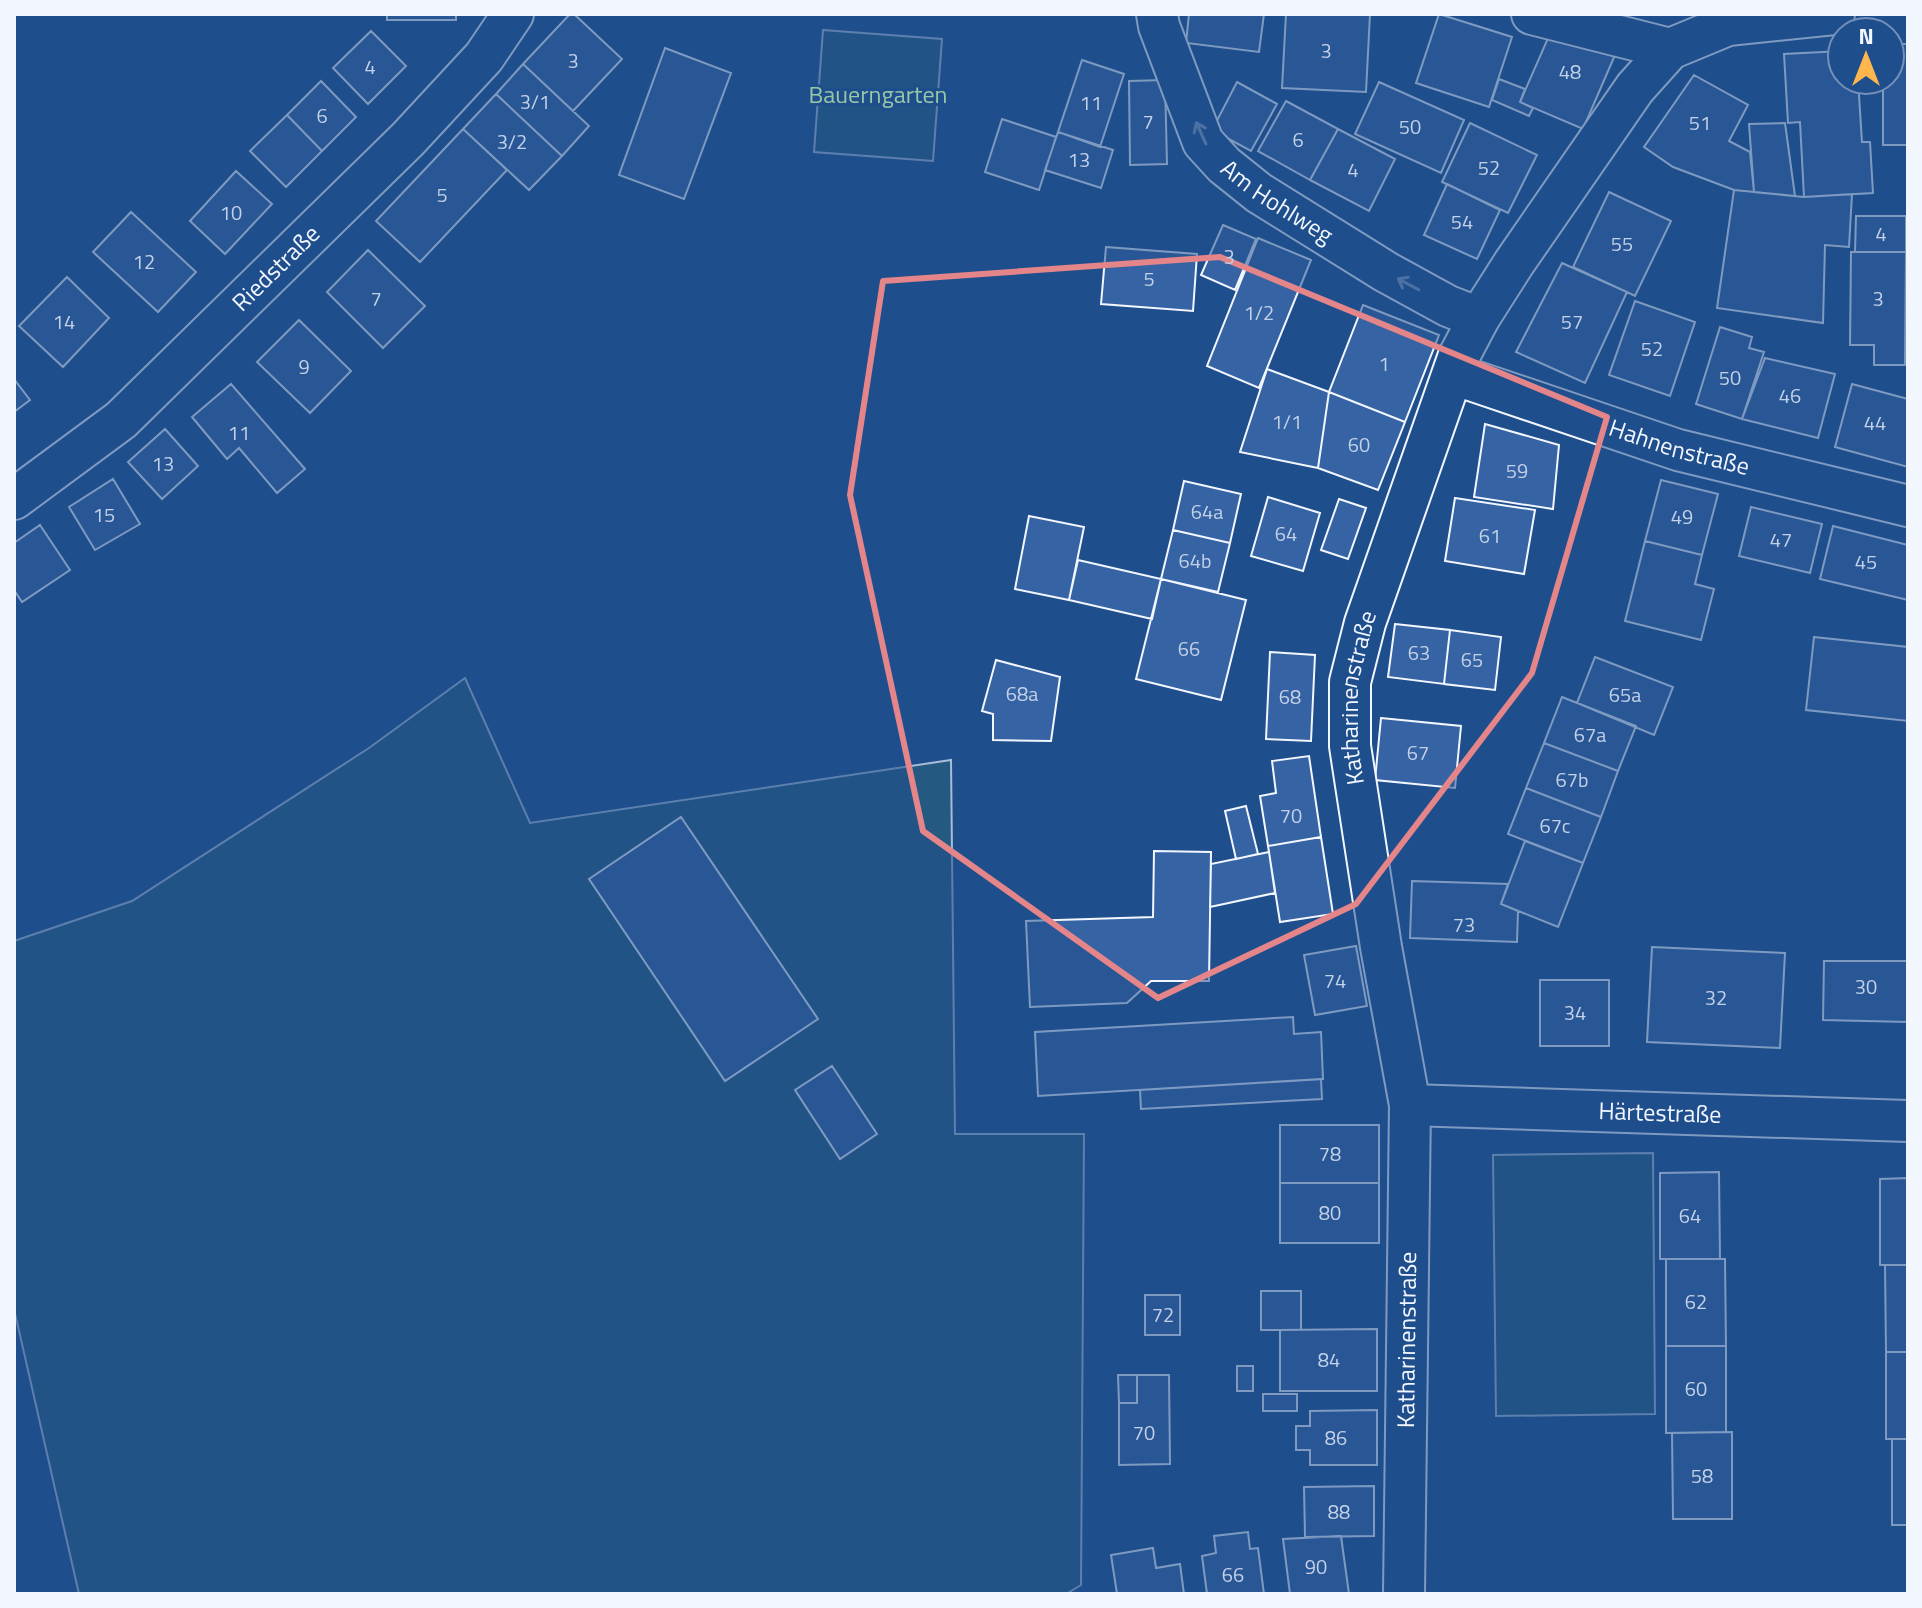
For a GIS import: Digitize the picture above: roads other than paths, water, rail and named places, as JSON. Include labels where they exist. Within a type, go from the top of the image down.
[{"type":"street","name":"Riedstraße","points":[[14,499],[132,409],[408,139],[484,57],[513,14]]},
{"type":"street","name":"Am Hohlweg","points":[[1157,14],[1203,142],[1224,165],[1259,193],[1386,272],[1448,306],[1479,318]]},
{"type":"street","points":[[1532,14],[1670,49]]},
{"type":"street","name":"Katharinenstraße","points":[[1404,1594],[1410,1105],[1381,947],[1350,746],[1350,682],[1365,623],[1453,374],[1479,318],[1635,88],[1670,49],[1725,19],[1834,14]]},
{"type":"street","name":"Hahnenstraße","points":[[1453,374],[1678,450],[1908,506]]},
{"type":"street","name":"Härtestraße","points":[[1410,1105],[1908,1121]]},
{"type":"park label","name":"Bauerngarten","points":[[878,95]]}]
